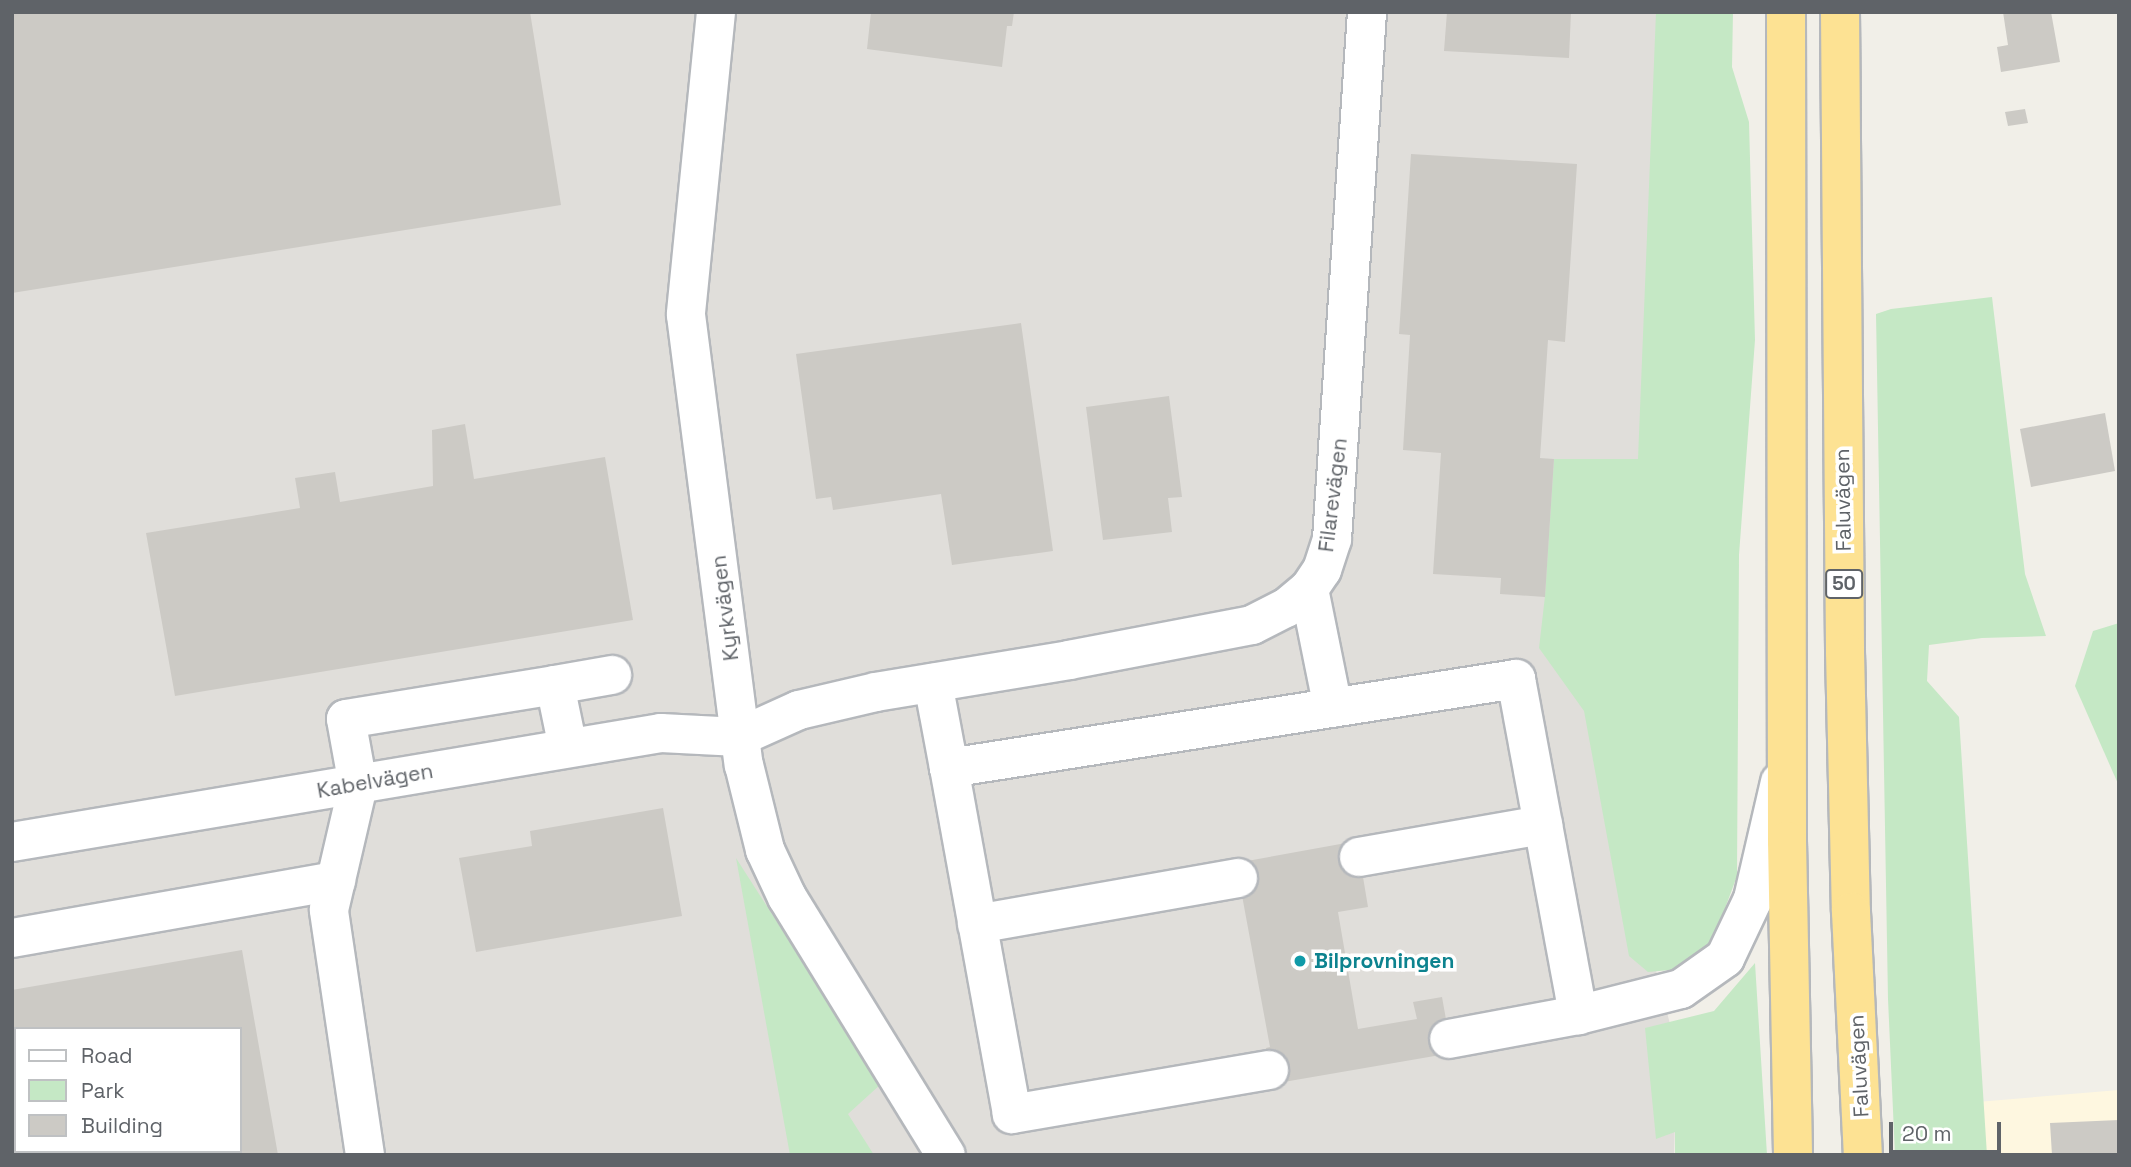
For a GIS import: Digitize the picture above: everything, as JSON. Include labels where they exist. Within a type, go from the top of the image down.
[{"type":"highway","points":[[1786,12],[1787,753],[1793,1155]]},
{"type":"highway","name":"Faluvägen","points":[[1840,12],[1845,652],[1851,912],[1863,1155]]},
{"type":"street","name":"Kyrkvägen","points":[[716,12],[686,315],[739,737],[765,849],[787,897],[946,1155]]},
{"type":"street","name":"Filarevägen","points":[[739,737],[800,710],[1252,625],[1286,608],[1309,589],[1322,570],[1332,539],[1357,201],[1367,12]]},
{"type":"street","points":[[1309,589],[1333,708]]},
{"type":"street","points":[[365,1155],[329,910],[358,785],[346,719],[612,675]]},
{"type":"street","points":[[949,768],[1516,679],[1578,1015]]},
{"type":"street","points":[[933,683],[1012,1114],[1269,1070]]},
{"type":"street","points":[[555,685],[568,748]]},
{"type":"street","name":"Kabelvägen","points":[[12,842],[661,733],[739,737]]},
{"type":"street","points":[[1449,1039],[1578,1015],[1681,989],[1726,958],[1753,899],[1787,753]]},
{"type":"street","points":[[1362,869],[1417,873],[1461,839],[1543,825]]},
{"type":"street","points":[[12,938],[336,881]]},
{"type":"street","points":[[977,924],[1129,898],[1241,891]]},
{"type":"shaded area","points":[[12,12],[1658,12],[1649,487],[1567,627],[1677,1051],[1674,1155],[12,1155]]},
{"type":"shaded area","points":[[2119,1090],[2119,1155],[1957,1155],[1953,1104]]},
{"type":"green space","points":[[1656,12],[1733,12],[1732,67],[1749,122],[1755,340],[1739,555],[1737,876],[1710,949],[1681,969],[1648,972],[1629,956],[1584,711],[1539,648],[1554,459],[1638,459]]},
{"type":"green space","points":[[1992,297],[2025,574],[2046,636],[1982,638],[1929,645],[1927,681],[1959,717],[1987,1155],[1895,1155],[1888,999],[1876,314],[1891,309]]},
{"type":"green space","points":[[2119,623],[2119,786],[2075,686],[2093,631]]},
{"type":"green space","points":[[736,858],[881,1084],[848,1114],[874,1155],[790,1155]]},
{"type":"green space","points":[[1755,963],[1767,1155],[1675,1155],[1675,1132],[1656,1139],[1645,1028],[1714,1011]]},
{"type":"building","points":[[12,12],[530,12],[561,205],[12,293]]},
{"type":"building","points":[[871,12],[1014,12],[1012,26],[1007,26],[1002,67],[867,49]]},
{"type":"building","points":[[1447,12],[1571,12],[1569,58],[1444,51]]},
{"type":"building","points":[[2003,12],[2051,12],[2060,62],[2001,72],[1997,47],[2008,45]]},
{"type":"building","points":[[2025,109],[2028,123],[2008,126],[2005,112]]},
{"type":"building","points":[[1411,154],[1577,164],[1565,342],[1548,340],[1540,458],[1554,459],[1545,597],[1500,594],[1501,578],[1433,574],[1441,453],[1403,450],[1410,335],[1399,334]]},
{"type":"building","points":[[1021,323],[1053,551],[952,565],[941,494],[833,510],[831,497],[816,499],[796,354]]},
{"type":"building","points":[[1169,396],[1182,497],[1168,498],[1172,532],[1103,540],[1086,407]]},
{"type":"building","points":[[2105,413],[2115,471],[2031,487],[2020,429]]},
{"type":"building","points":[[465,424],[474,479],[605,457],[633,620],[175,696],[146,533],[300,508],[295,478],[335,472],[340,502],[433,486],[432,430]]},
{"type":"building","points":[[663,808],[682,916],[476,952],[459,858],[532,846],[530,831]]},
{"type":"building","name":"Bilprovningen","points":[[1357,841],[1368,907],[1338,912],[1358,1029],[1417,1019],[1413,1002],[1442,997],[1452,1053],[1272,1084],[1266,1048],[1270,1047],[1236,863]]},
{"type":"building","points":[[242,950],[278,1155],[12,1155],[12,990]]},
{"type":"building","points":[[2119,1120],[2119,1155],[2052,1155],[2050,1123]]},
{"type":"place","name":"Bilprovningen","points":[[1300,961]]}]
